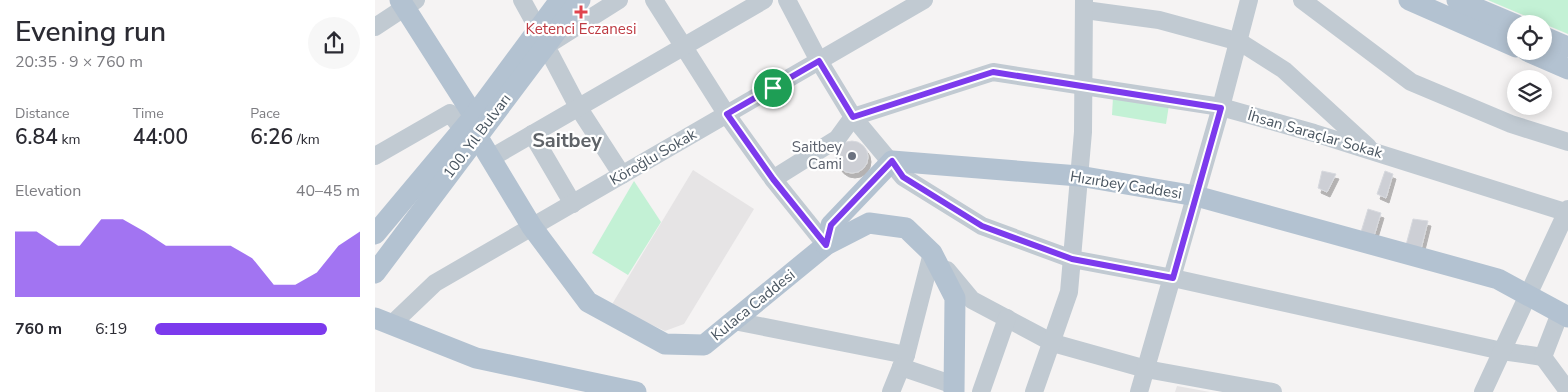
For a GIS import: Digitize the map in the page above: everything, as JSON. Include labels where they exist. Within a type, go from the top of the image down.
[{"type":"main road","name":"100. Yıl Bulvarı","points":[[542,38],[560,0]]},
{"type":"main road","name":"100. Yıl Bulvarı","points":[[375,234],[471,127],[542,38],[580,0]]},
{"type":"main road","points":[[1409,0],[1507,43]]},
{"type":"main road","points":[[1457,0],[1507,22]]},
{"type":"main road","name":"Kulaca Caddesi","points":[[407,3],[471,127],[532,227],[588,302],[665,344],[704,345],[826,245],[869,222],[906,228],[932,253],[955,298],[954,389]]},
{"type":"main road","points":[[1552,41],[1568,47]]},
{"type":"main road","points":[[1548,60],[1568,69]]},
{"type":"main road","name":"100. Yıl Bulvarı","points":[[375,273],[471,127]]},
{"type":"main road","points":[[826,245],[831,225],[892,161]]},
{"type":"main road","name":"Hızırbey Caddesi","points":[[892,161],[1079,176],[1196,196],[1498,279],[1564,315]]},
{"type":"main road","points":[[383,321],[475,358],[596,388],[636,392]]},
{"type":"street","points":[[522,0],[578,107],[622,175]]},
{"type":"street","points":[[542,38],[619,0]]},
{"type":"street","points":[[654,0],[727,114],[773,179],[826,245]]},
{"type":"street","points":[[491,158],[764,0]]},
{"type":"street","points":[[787,0],[819,61],[853,117],[892,161],[903,177],[982,226],[1072,259],[1173,278],[1502,350],[1543,357],[1568,391]]},
{"type":"street","name":"Köroğlu Sokak","points":[[383,321],[435,283],[924,0]]},
{"type":"street","points":[[1139,392],[1240,42],[1249,0]]},
{"type":"street","points":[[1302,0],[1411,82],[1511,124],[1568,142]]},
{"type":"street","points":[[375,27],[407,3]]},
{"type":"street","points":[[1034,392],[1053,343],[1069,292],[1079,176],[1084,5],[1159,20],[1240,42],[1284,70],[1372,150]]},
{"type":"street","points":[[1552,38],[1568,39]]},
{"type":"street","name":"İhsan Saraçlar Sokak","points":[[853,117],[993,72],[1221,108],[1372,150],[1568,211]]},
{"type":"street","points":[[375,156],[450,113],[471,127]]},
{"type":"street","points":[[773,179],[837,139],[853,117]]},
{"type":"street","points":[[532,134],[573,204]]},
{"type":"street","points":[[1483,392],[1568,211]]},
{"type":"street","points":[[932,253],[972,300],[1053,343],[1146,370],[1273,392]]},
{"type":"street","points":[[891,392],[903,361],[932,253]]},
{"type":"street","points":[[1543,357],[1564,315]]},
{"type":"street","points":[[981,392],[1007,318]]},
{"type":"street","points":[[734,320],[903,361],[954,389]]},
{"type":"shaded area","points":[[693,170],[754,209],[684,324],[665,331],[611,306]]},
{"type":"shaded area","points":[[1177,386],[1210,392],[1175,392]]},
{"type":"green space","points":[[1488,0],[1568,0],[1568,34],[1552,27],[1552,15],[1523,15]]},
{"type":"green space","points":[[1113,97],[1169,105],[1166,124],[1112,115]]},
{"type":"green space","points":[[634,181],[661,222],[628,275],[592,253]]},
{"type":"building","name":"Saitbey Cami","points":[[852,141],[858,142],[863,146],[867,151],[867,163],[863,168],[858,172],[852,173],[846,172],[841,168],[837,163],[836,157],[837,151],[841,146],[846,142]]},
{"type":"building","points":[[1322,171],[1336,174],[1327,192],[1318,188]]},
{"type":"building","points":[[1385,171],[1393,174],[1386,198],[1377,194]]},
{"type":"building","points":[[1368,209],[1381,213],[1374,236],[1361,232]]},
{"type":"building","points":[[1413,219],[1428,221],[1421,249],[1406,245]]},
{"type":"place","name":"Ketenci Eczanesi","points":[[581,12]]},
{"type":"place","name":"Saitbey Cami","points":[[852,156]]},
{"type":"district","name":"Saitbey","points":[[567,140]]},
{"type":"route","points":[[819,61],[853,117],[993,72],[1221,108],[1173,278],[1072,259],[982,226],[903,177],[892,161],[831,225],[826,245],[813,226],[773,179],[727,114],[773,88],[819,61]]}]
